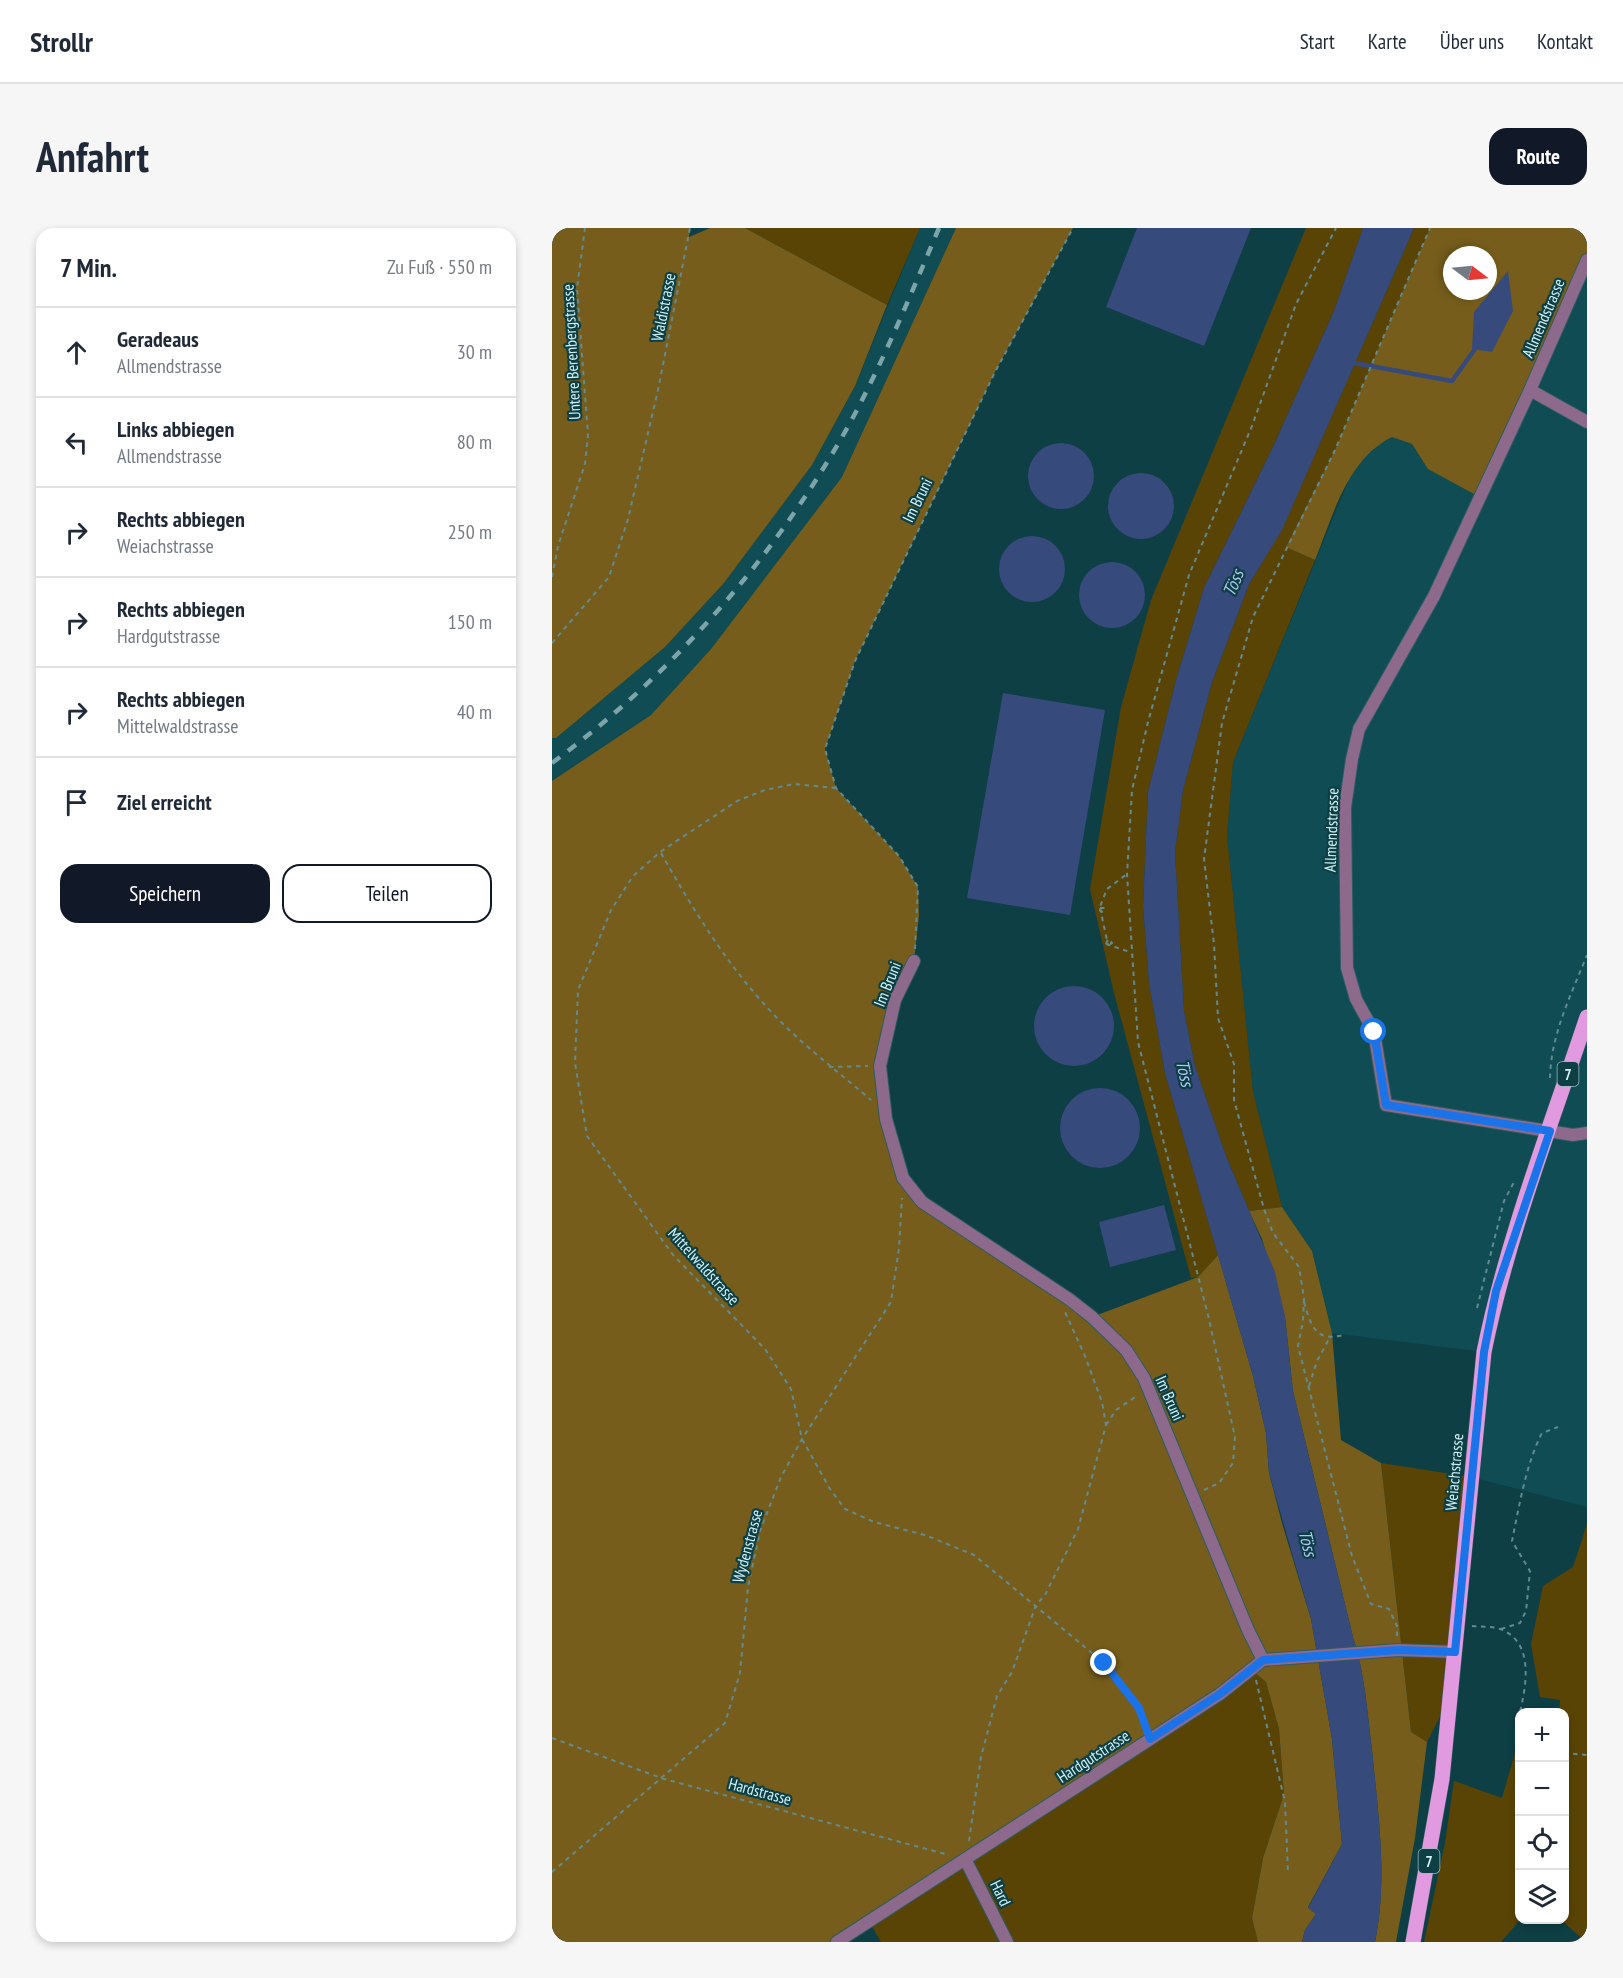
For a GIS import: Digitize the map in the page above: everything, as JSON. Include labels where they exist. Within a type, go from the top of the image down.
[{"type":"main road","name":"Weiachstrasse","points":[[1413,1942],[1439,1799],[1484,1352],[1496,1291],[1587,1017]]},
{"type":"street","name":"Allmendstrasse","points":[[1550,1131],[1386,1105],[1374,1032],[1356,999],[1347,968],[1345,808],[1359,729],[1434,597],[1530,390],[1587,260]]},
{"type":"street","points":[[1530,390],[1587,422]]},
{"type":"street","name":"Im Bruni","points":[[914,961],[895,1000],[880,1066],[886,1119],[903,1178],[922,1203],[1069,1299],[1092,1317],[1126,1350],[1149,1389],[1248,1630],[1263,1660]]},
{"type":"street","points":[[1550,1131],[1573,1135],[1587,1133]]},
{"type":"street","points":[[1263,1660],[1396,1651],[1455,1652]]},
{"type":"street","name":"Hardgutstrasse","points":[[837,1942],[1220,1694],[1263,1660]]},
{"type":"street","name":"Hard","points":[[968,1857],[1007,1942]]},
{"type":"path","name":"Untere Berenbergstrasse","points":[[552,577],[558,546],[585,464],[588,435],[577,288],[585,228]]},
{"type":"path","name":"Waldistrasse","points":[[552,643],[609,577],[628,519],[658,390],[690,228]]},
{"type":"path","name":"Im Bruni","points":[[914,961],[919,915],[918,887],[899,856],[836,788],[825,748],[855,661],[995,372],[1073,228]]},
{"type":"path","points":[[1193,1495],[1219,1483],[1233,1462],[1236,1437],[1208,1315],[1138,1042],[1130,952],[1127,874],[1132,790],[1148,722],[1189,575],[1252,426],[1296,304],[1336,228]]},
{"type":"path","points":[[1344,1335],[1329,1339],[1318,1334],[1308,1316],[1299,1267],[1273,1233],[1264,1209],[1234,1100],[1234,1064],[1218,1018],[1214,944],[1204,859],[1221,723],[1253,617],[1335,450],[1430,228]]},
{"type":"path","name":"Mittelwaldstrasse","points":[[836,788],[794,784],[765,790],[737,801],[660,852],[633,876],[611,910],[578,990],[575,1063],[587,1136],[673,1255],[765,1349],[791,1389],[802,1439],[830,1489],[845,1509],[874,1522],[925,1535],[974,1555],[1104,1663],[1139,1708],[1150,1739]]},
{"type":"path","points":[[660,852],[691,905],[764,1005],[828,1067],[871,1099],[886,1119]]},
{"type":"path","points":[[1127,874],[1107,889],[1099,909],[1102,912],[1105,908],[1100,908],[1108,945],[1112,943],[1108,939],[1106,944],[1114,946],[1130,952]]},
{"type":"path","points":[[828,1067],[880,1066]]},
{"type":"path","name":"Wydenstrasse","points":[[552,1872],[664,1779],[725,1723],[740,1673],[748,1587],[760,1531],[782,1477],[802,1439],[891,1302],[899,1248],[903,1178]]},
{"type":"path","points":[[1304,1298],[1303,1321],[1298,1346],[1313,1409],[1355,1564],[1371,1604],[1389,1609],[1392,1613],[1397,1626],[1396,1651]]},
{"type":"path","points":[[1069,1299],[1064,1314],[1085,1356],[1102,1402],[1106,1425]]},
{"type":"path","points":[[1309,1386],[1317,1361],[1329,1339]]},
{"type":"path","points":[[968,1857],[981,1757],[997,1696],[1012,1672],[1036,1605],[1045,1595],[1078,1529],[1106,1425],[1116,1410],[1149,1389]]},
{"type":"path","points":[[1458,1624],[1501,1629],[1520,1623],[1526,1611],[1530,1571],[1512,1541],[1524,1486],[1538,1440],[1542,1433],[1558,1427]]},
{"type":"path","points":[[1501,1629],[1515,1640],[1527,1664],[1527,1680],[1521,1708]]},
{"type":"path","points":[[1252,1670],[1258,1684],[1285,1802],[1288,1872]]},
{"type":"path","name":"Hardstrasse","points":[[552,1738],[664,1779],[968,1857]]},
{"type":"path","points":[[1569,1753],[1587,1755]]},
{"type":"shaded area","points":[[552,228],[690,228],[689,237],[710,228],[745,228],[887,305],[855,386],[812,465],[724,583],[665,647],[556,738],[552,738]]},
{"type":"shaded area","points":[[745,228],[920,228],[887,305]]},
{"type":"shaded area","points":[[920,228],[956,228],[842,477],[711,649],[651,715],[552,781],[552,738],[556,738],[665,647],[724,583],[812,465],[855,386]]},
{"type":"shaded area","points":[[956,228],[1073,228],[995,372],[855,661],[825,749],[836,788],[899,856],[918,887],[919,915],[914,961],[895,1000],[880,1066],[903,1178],[921,1202],[1092,1317],[1198,1277],[1218,1255],[1253,1376],[1266,1433],[1269,1473],[1311,1619],[1332,1739],[1342,1844],[1308,1907],[1316,1914],[1305,1930],[1302,1942],[1258,1942],[1252,1918],[1263,1858],[1284,1794],[1279,1729],[1266,1682],[1252,1670],[837,1942],[552,1942],[552,781],[651,715],[711,649],[842,477]]},
{"type":"shaded area","points":[[1306,228],[1363,228],[1334,311],[1273,447],[1204,588],[1176,680],[1148,792],[1143,906],[1149,983],[1165,1073],[1218,1255],[1198,1277],[1191,1278],[1114,993],[1090,889],[1121,707],[1151,600]]},
{"type":"shaded area","points":[[1414,228],[1430,228],[1335,450],[1286,547],[1315,560],[1233,762],[1227,836],[1253,1092],[1282,1207],[1249,1211],[1226,1156],[1195,1066],[1184,1011],[1175,852],[1183,790],[1212,682],[1249,584],[1282,529]]},
{"type":"shaded area","points":[[1430,228],[1587,228],[1587,260],[1530,390],[1474,494],[1428,469],[1412,444],[1392,437],[1364,459],[1353,474],[1335,508],[1315,560],[1286,547],[1335,450]]},
{"type":"shaded area","points":[[1587,272],[1587,1507],[1471,1477],[1484,1352],[1332,1333],[1312,1251],[1282,1207],[1253,1092],[1227,836],[1233,762],[1352,472],[1376,445],[1392,437],[1412,444],[1428,469]]},
{"type":"shaded area","points":[[1282,1207],[1312,1251],[1332,1333],[1341,1440],[1381,1463],[1411,1732],[1427,1742],[1415,1838],[1396,1942],[1375,1942],[1381,1895],[1381,1846],[1363,1679],[1293,1391],[1285,1317],[1262,1239],[1249,1211]]},
{"type":"shaded area","points":[[1381,1463],[1471,1477],[1451,1695],[1427,1742],[1411,1732]]},
{"type":"shaded area","points":[[1587,1524],[1587,1942],[1566,1924],[1569,1924],[1569,1708],[1559,1708],[1560,1700],[1540,1697],[1531,1644],[1543,1586],[1573,1567]]},
{"type":"shaded area","points":[[1252,1669],[1266,1682],[1279,1729],[1284,1794],[1263,1858],[1252,1918],[1258,1942],[881,1942],[869,1921]]},
{"type":"shaded area","points":[[1515,1753],[1517,1924],[1501,1942],[1424,1942],[1445,1843],[1454,1781],[1502,1798]]},
{"type":"water","points":[[1137,228],[1251,228],[1204,346],[1106,307]]},
{"type":"water","name":"Töss","points":[[1363,228],[1414,228],[1282,530],[1249,584],[1212,682],[1183,790],[1175,852],[1184,1011],[1195,1066],[1226,1156],[1275,1272],[1285,1317],[1293,1391],[1360,1665],[1372,1750],[1381,1870],[1381,1895],[1375,1942],[1302,1942],[1305,1930],[1316,1914],[1308,1908],[1342,1844],[1332,1739],[1311,1619],[1269,1473],[1266,1433],[1253,1376],[1165,1073],[1149,983],[1143,906],[1148,792],[1176,680],[1204,588],[1273,447],[1334,311]]},
{"type":"water","points":[[1508,271],[1513,311],[1492,352],[1472,349],[1474,312],[1484,300],[1497,300],[1497,284]]},
{"type":"water","points":[[1061,443],[1074,446],[1084,453],[1091,463],[1094,476],[1091,489],[1084,499],[1074,506],[1061,509],[1048,506],[1038,499],[1031,489],[1028,476],[1031,463],[1038,453],[1048,446]]},
{"type":"water","points":[[1141,473],[1154,476],[1164,483],[1171,493],[1174,506],[1171,519],[1164,529],[1154,536],[1141,539],[1128,536],[1118,529],[1111,519],[1108,506],[1111,493],[1118,483],[1128,476]]},
{"type":"water","points":[[1032,536],[1045,539],[1055,546],[1062,556],[1065,569],[1062,582],[1055,592],[1045,599],[1032,602],[1019,599],[1009,592],[1002,582],[999,569],[1002,556],[1009,546],[1019,539]]},
{"type":"water","points":[[1112,562],[1125,565],[1135,572],[1142,582],[1145,595],[1142,608],[1135,618],[1125,625],[1112,628],[1099,625],[1089,618],[1082,608],[1079,595],[1082,582],[1089,572],[1099,565]]},
{"type":"water","points":[[1003,693],[1105,710],[1070,915],[967,898]]},
{"type":"water","points":[[1074,986],[1089,989],[1102,998],[1111,1011],[1114,1026],[1111,1041],[1102,1054],[1089,1063],[1074,1066],[1059,1063],[1046,1054],[1037,1041],[1034,1026],[1037,1011],[1046,998],[1059,989]]},
{"type":"water","points":[[1100,1088],[1115,1091],[1128,1100],[1137,1113],[1140,1128],[1137,1143],[1128,1156],[1115,1165],[1100,1168],[1085,1165],[1072,1156],[1063,1143],[1060,1128],[1063,1113],[1072,1100],[1085,1091]]},
{"type":"water","points":[[1164,1205],[1176,1250],[1110,1267],[1099,1222]]},
{"type":"waterway","points":[[1349,362],[1452,381],[1475,349]]},
{"type":"railway","points":[[552,763],[597,728],[681,650],[756,565],[790,519],[850,423],[897,327],[939,228]]},
{"type":"route","points":[[1104,1663],[1139,1708],[1150,1739],[1220,1694],[1263,1660],[1398,1650],[1455,1652],[1484,1352],[1496,1291],[1550,1131],[1386,1105],[1374,1032]]}]
